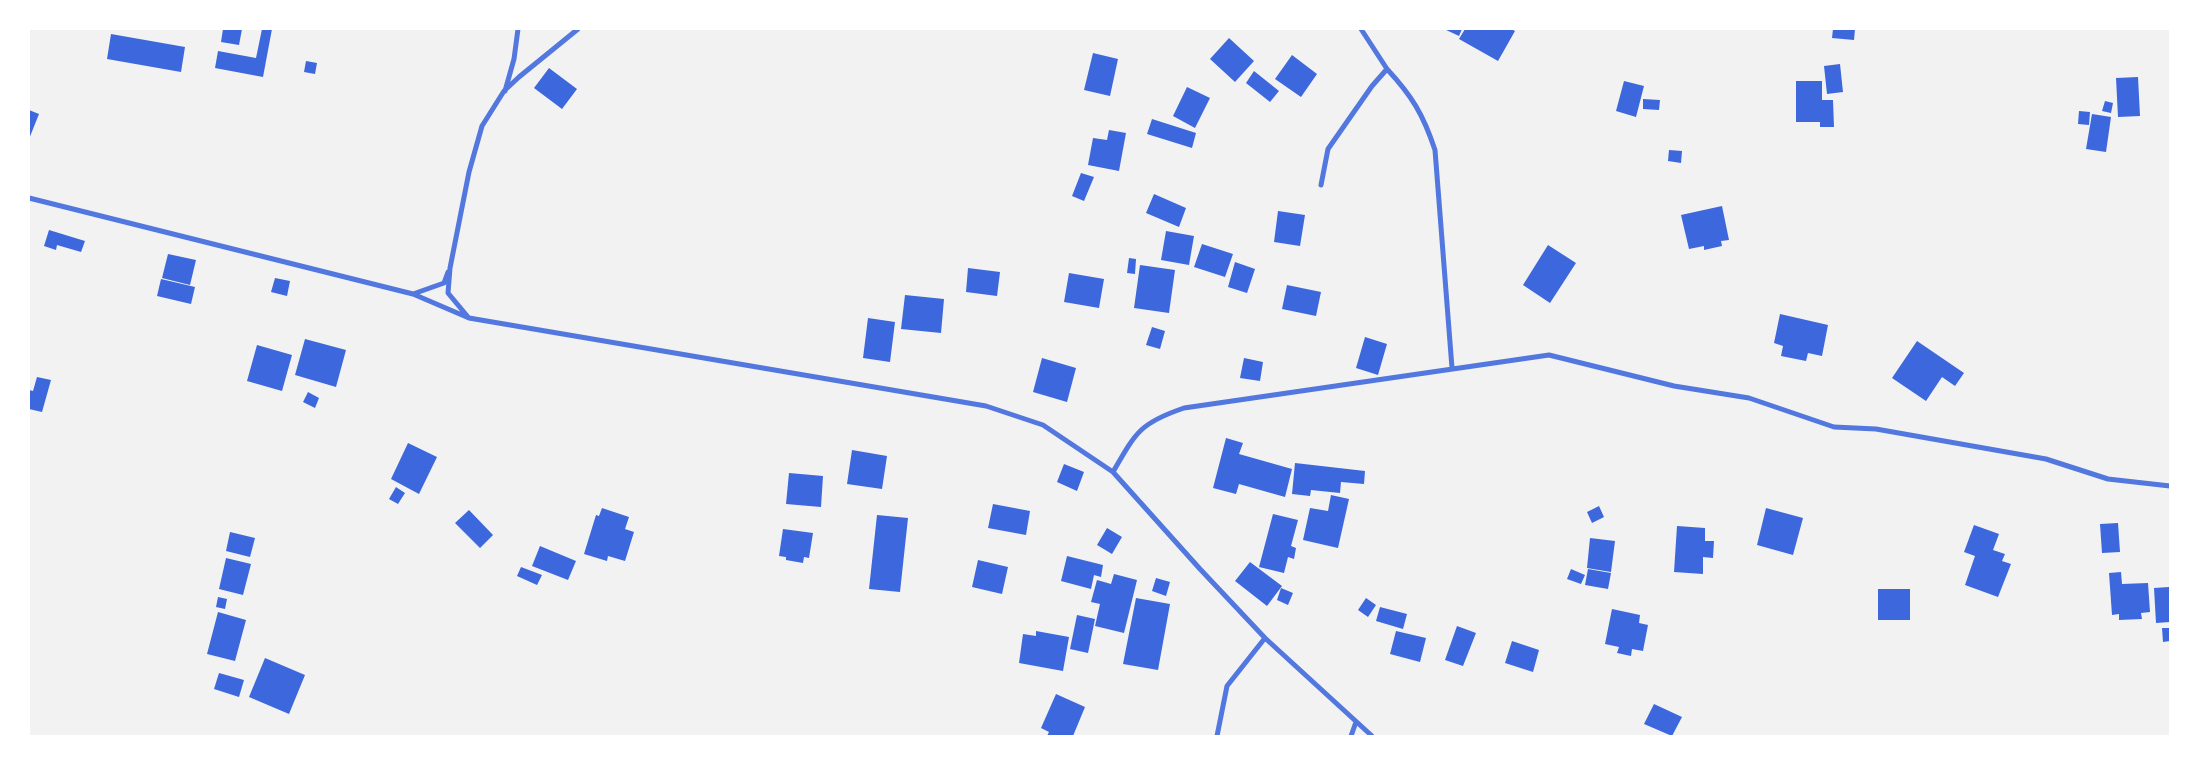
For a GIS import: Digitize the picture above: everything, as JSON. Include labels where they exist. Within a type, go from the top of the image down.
[{"type":"street","points":[[504,92],[514,59],[518,29]]},
{"type":"street","points":[[469,318],[448,293],[450,268],[469,172],[482,126],[504,92],[519,77],[578,29]]},
{"type":"street","points":[[1361,29],[1387,69],[1410,94],[1427,125],[1436,150],[1452,368]]},
{"type":"street","points":[[1321,185],[1328,149],[1372,86],[1387,69]]},
{"type":"street","points":[[29,198],[413,294],[469,318],[986,406],[1043,424],[1113,472],[1265,638],[1372,736]]},
{"type":"street","points":[[413,294],[444,283],[450,268]]},
{"type":"street","points":[[1113,472],[1134,435],[1157,417],[1184,408],[1549,355],[1674,386],[1749,398],[1834,427],[1876,429],[2046,459],[2108,479],[2170,486]]},
{"type":"street","points":[[1217,736],[1227,686],[1265,638]]},
{"type":"street","points":[[1351,736],[1356,722]]},
{"type":"building","points":[[223,29],[242,29],[239,45],[221,42]]},
{"type":"building","points":[[262,29],[272,29],[263,77],[215,68],[218,51],[256,58]]},
{"type":"building","points":[[1444,29],[1462,29],[1459,36]]},
{"type":"building","points":[[1465,29],[1511,29],[1515,31],[1498,61],[1459,39]]},
{"type":"building","points":[[1833,29],[1855,29],[1854,40],[1832,38]]},
{"type":"building","points":[[111,34],[185,47],[181,72],[107,59]]},
{"type":"building","points":[[1229,38],[1254,61],[1235,82],[1210,59]]},
{"type":"building","points":[[1093,53],[1118,59],[1110,96],[1084,90]]},
{"type":"building","points":[[1292,55],[1317,74],[1301,97],[1275,79]]},
{"type":"building","points":[[306,61],[317,63],[315,74],[304,72]]},
{"type":"building","points":[[1840,64],[1843,92],[1827,94],[1824,66]]},
{"type":"building","points":[[549,68],[577,89],[562,109],[534,88]]},
{"type":"building","points":[[1254,71],[1279,91],[1270,102],[1246,83]]},
{"type":"building","points":[[2138,77],[2140,116],[2118,117],[2116,78]]},
{"type":"building","points":[[1624,81],[1644,86],[1636,117],[1616,111]]},
{"type":"building","points":[[1796,81],[1822,81],[1822,100],[1833,100],[1834,127],[1820,127],[1820,122],[1796,122]]},
{"type":"building","points":[[1187,87],[1210,98],[1195,128],[1173,116]]},
{"type":"building","points":[[1643,99],[1660,100],[1659,110],[1643,109]]},
{"type":"building","points":[[2105,101],[2113,103],[2111,113],[2102,111]]},
{"type":"building","points":[[29,110],[39,114],[29,139]]},
{"type":"building","points":[[2079,111],[2090,112],[2089,125],[2078,124]]},
{"type":"building","points":[[2092,114],[2111,117],[2106,152],[2086,149]]},
{"type":"building","points":[[1152,119],[1196,133],[1192,148],[1147,134]]},
{"type":"building","points":[[1109,130],[1126,133],[1119,171],[1088,165],[1093,138],[1107,140]]},
{"type":"building","points":[[1669,150],[1682,151],[1681,163],[1668,161]]},
{"type":"building","points":[[1081,173],[1094,177],[1084,201],[1072,196]]},
{"type":"building","points":[[1154,194],[1186,208],[1179,227],[1146,213]]},
{"type":"building","points":[[1722,206],[1729,240],[1721,241],[1722,246],[1704,250],[1704,246],[1689,249],[1681,215]]},
{"type":"building","points":[[1278,211],[1305,215],[1300,246],[1274,242]]},
{"type":"building","points":[[49,230],[85,241],[81,252],[57,245],[56,250],[44,246]]},
{"type":"building","points":[[1166,231],[1194,236],[1189,265],[1161,260]]},
{"type":"building","points":[[1202,244],[1233,254],[1225,277],[1194,267]]},
{"type":"building","points":[[1548,245],[1576,263],[1550,303],[1523,285]]},
{"type":"building","points":[[168,254],[196,260],[190,285],[162,278]]},
{"type":"building","points":[[1129,258],[1136,259],[1135,274],[1127,273]]},
{"type":"building","points":[[1235,262],[1255,269],[1247,293],[1228,287]]},
{"type":"building","points":[[1140,265],[1175,270],[1169,313],[1134,308]]},
{"type":"building","points":[[968,268],[1000,272],[997,296],[966,292]]},
{"type":"building","points":[[1069,273],[1104,279],[1099,308],[1064,302]]},
{"type":"building","points":[[275,278],[290,281],[287,296],[271,292]]},
{"type":"building","points":[[161,279],[195,287],[191,304],[157,296]]},
{"type":"building","points":[[1287,285],[1321,292],[1316,316],[1282,309]]},
{"type":"building","points":[[905,295],[944,299],[941,333],[901,329]]},
{"type":"building","points":[[1780,314],[1828,325],[1822,356],[1808,353],[1806,361],[1781,356],[1783,346],[1774,343]]},
{"type":"building","points":[[868,318],[895,322],[890,362],[863,358]]},
{"type":"building","points":[[1152,327],[1165,331],[1160,349],[1146,345]]},
{"type":"building","points":[[1365,337],[1387,344],[1378,375],[1356,368]]},
{"type":"building","points":[[305,339],[346,350],[336,387],[295,375]]},
{"type":"building","points":[[1917,341],[1964,373],[1955,386],[1942,377],[1926,401],[1892,378]]},
{"type":"building","points":[[257,345],[292,355],[282,391],[247,381]]},
{"type":"building","points":[[1042,358],[1076,368],[1067,402],[1033,392]]},
{"type":"building","points":[[1244,358],[1263,362],[1260,381],[1240,378]]},
{"type":"building","points":[[37,377],[51,380],[42,412],[29,409],[29,390],[33,391]]},
{"type":"building","points":[[308,392],[319,398],[315,408],[303,402]]},
{"type":"building","points":[[1226,438],[1243,443],[1239,454],[1292,469],[1285,497],[1239,484],[1236,494],[1213,488]]},
{"type":"building","points":[[408,443],[437,457],[419,494],[391,479]]},
{"type":"building","points":[[852,450],[887,456],[882,489],[847,484]]},
{"type":"building","points":[[1295,463],[1365,471],[1364,484],[1341,482],[1340,493],[1311,490],[1310,496],[1292,494]]},
{"type":"building","points":[[1064,464],[1084,472],[1077,491],[1057,482]]},
{"type":"building","points":[[789,473],[823,476],[821,507],[786,504]]},
{"type":"building","points":[[396,487],[405,493],[398,504],[389,499]]},
{"type":"building","points":[[1331,495],[1349,499],[1338,548],[1303,540],[1310,508],[1328,511]]},
{"type":"building","points":[[993,504],[1030,511],[1026,535],[988,528]]},
{"type":"building","points":[[1599,506],[1604,517],[1592,523],[1587,512]]},
{"type":"building","points":[[602,508],[629,517],[625,529],[634,532],[625,561],[608,556],[607,561],[584,554],[596,515],[599,516]]},
{"type":"building","points":[[1766,508],[1803,518],[1793,555],[1757,545]]},
{"type":"building","points":[[469,510],[493,535],[480,548],[455,523]]},
{"type":"building","points":[[1273,514],[1298,520],[1291,546],[1296,548],[1294,559],[1288,557],[1284,573],[1259,567]]},
{"type":"building","points":[[877,515],[908,518],[900,592],[869,589]]},
{"type":"building","points":[[2118,523],[2120,552],[2102,553],[2100,524]]},
{"type":"building","points":[[1974,525],[1999,534],[1993,550],[2005,554],[2002,561],[2011,564],[1998,597],[1965,585],[1975,556],[1964,552]]},
{"type":"building","points":[[1677,526],[1705,528],[1705,541],[1714,541],[1713,558],[1703,557],[1703,574],[1674,572]]},
{"type":"building","points":[[1107,528],[1122,537],[1112,554],[1097,545]]},
{"type":"building","points":[[783,529],[813,533],[809,558],[804,557],[803,563],[786,560],[786,557],[779,556]]},
{"type":"building","points":[[230,532],[255,538],[250,557],[226,551]]},
{"type":"building","points":[[1590,538],[1615,541],[1611,572],[1587,568]]},
{"type":"building","points":[[540,546],[576,561],[568,580],[532,566]]},
{"type":"building","points":[[1067,556],[1103,565],[1101,577],[1094,575],[1091,589],[1061,581]]},
{"type":"building","points":[[226,558],[251,564],[243,595],[219,589]]},
{"type":"building","points":[[978,560],[1008,567],[1002,594],[972,587]]},
{"type":"building","points":[[1250,562],[1282,586],[1267,606],[1235,581]]},
{"type":"building","points":[[521,567],[542,575],[537,585],[517,576]]},
{"type":"building","points":[[1571,569],[1585,575],[1581,584],[1567,579]]},
{"type":"building","points":[[1588,569],[1611,573],[1608,589],[1585,585]]},
{"type":"building","points":[[2121,572],[2122,584],[2148,583],[2150,612],[2141,613],[2142,619],[2119,620],[2119,614],[2112,615],[2109,573]]},
{"type":"building","points":[[1114,574],[1137,580],[1124,633],[1095,626],[1100,604],[1091,602],[1097,580],[1111,584]]},
{"type":"building","points":[[1156,578],[1170,582],[1166,596],[1152,591]]},
{"type":"building","points":[[2169,587],[2170,622],[2156,623],[2154,588]]},
{"type":"building","points":[[1281,588],[1293,593],[1288,605],[1277,600]]},
{"type":"building","points":[[1878,589],[1910,589],[1910,620],[1878,620]]},
{"type":"building","points":[[218,597],[227,599],[225,609],[216,607]]},
{"type":"building","points":[[1136,598],[1170,604],[1158,670],[1123,664]]},
{"type":"building","points":[[1366,598],[1376,605],[1368,617],[1358,610]]},
{"type":"building","points":[[1380,607],[1407,614],[1403,629],[1376,621]]},
{"type":"building","points":[[1612,609],[1640,615],[1639,623],[1648,625],[1643,651],[1632,649],[1631,656],[1617,653],[1619,647],[1605,644]]},
{"type":"building","points":[[218,612],[246,620],[235,661],[207,654]]},
{"type":"building","points":[[1077,615],[1095,619],[1088,653],[1070,649]]},
{"type":"building","points":[[1457,626],[1476,633],[1463,666],[1445,660]]},
{"type":"building","points":[[2162,628],[2170,628],[2170,641],[2163,642]]},
{"type":"building","points":[[1036,631],[1069,637],[1063,671],[1019,663],[1023,634],[1036,636]]},
{"type":"building","points":[[1396,631],[1426,638],[1420,662],[1390,654]]},
{"type":"building","points":[[1512,641],[1539,650],[1533,672],[1505,663]]},
{"type":"building","points":[[265,658],[305,675],[289,714],[249,697]]},
{"type":"building","points":[[219,673],[244,680],[239,697],[214,689]]},
{"type":"building","points":[[1056,694],[1085,707],[1073,736],[1047,736],[1049,732],[1041,728]]},
{"type":"building","points":[[1654,704],[1682,717],[1672,736],[1644,724]]}]
